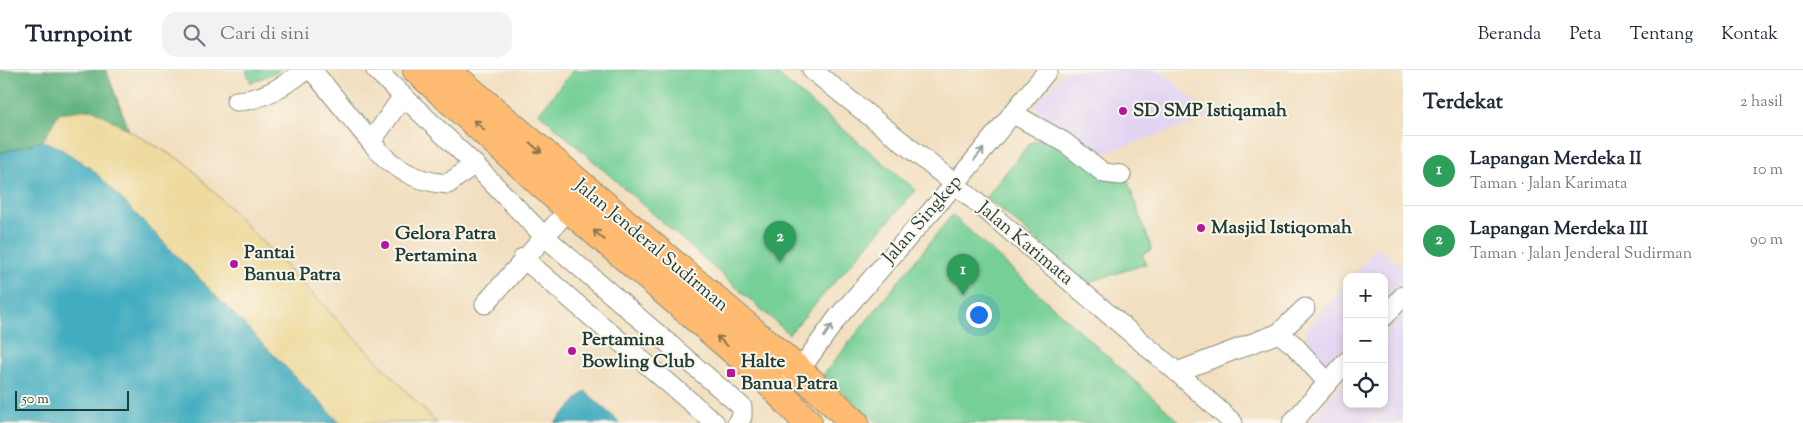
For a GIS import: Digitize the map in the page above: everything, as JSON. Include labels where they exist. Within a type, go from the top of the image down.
[{"type":"highway","name":"Jalan Jenderal Sudirman","points":[[417,70],[577,200],[799,371],[855,423]]},
{"type":"highway","name":"Jalan Jenderal Sudirman","points":[[446,70],[577,200],[779,392],[808,423]]},
{"type":"street","points":[[236,101],[254,100],[262,97],[307,70]]},
{"type":"street","points":[[312,70],[381,156],[397,168],[430,183],[448,184],[474,164]]},
{"type":"street","points":[[376,70],[474,164],[544,236],[742,406],[742,417],[738,423]]},
{"type":"street","name":"Jalan Karimata","points":[[812,70],[834,76],[954,184],[1177,372],[1233,423]]},
{"type":"street","name":"Jalan Singkep","points":[[779,392],[799,371],[838,317],[954,184],[1048,70]]},
{"type":"street","points":[[371,142],[403,96]]},
{"type":"street","points":[[1012,114],[1064,142],[1104,173],[1121,175]]},
{"type":"street","points":[[485,304],[523,258],[577,200]]},
{"type":"street","points":[[523,258],[715,423]]},
{"type":"street","points":[[1388,313],[1403,296]]},
{"type":"street","points":[[1177,372],[1279,333],[1305,308]]},
{"type":"street","points":[[1279,333],[1294,345],[1328,383]]},
{"type":"street","points":[[1292,423],[1345,363]]},
{"type":"shaded area","name":"SD SMP Istiqamah","points":[[1066,70],[1160,70],[1212,116],[1094,157],[1034,106]]},
{"type":"shaded area","points":[[1377,247],[1403,268],[1403,279],[1388,296],[1388,273],[1354,273]]},
{"type":"shaded area","points":[[1343,287],[1343,348],[1322,373],[1305,331]]},
{"type":"shaded area","points":[[1403,314],[1403,423],[1309,423],[1343,384],[1343,408],[1388,408],[1388,331]]},
{"type":"green space","points":[[0,70],[106,70],[129,130],[92,109],[59,113],[43,141],[0,153]]},
{"type":"green space","points":[[246,70],[280,70],[251,83]]},
{"type":"green space","points":[[573,70],[772,70],[916,190],[789,334],[539,113]]},
{"type":"green space","points":[[1050,132],[1127,179],[1152,250],[1142,254],[1146,264],[1086,283],[986,197],[1029,144]]},
{"type":"green space","points":[[952,215],[1181,423],[878,423],[823,375]]},
{"type":"sand","name":"Pantai Banua Patra","points":[[92,109],[187,164],[437,423],[340,423],[93,170],[58,147],[43,141],[59,113]]},
{"type":"water","points":[[43,141],[58,147],[93,170],[340,423],[0,423],[0,153]]},
{"type":"water","points":[[585,391],[620,423],[555,423]]},
{"type":"place","name":"SD SMP Istiqamah","points":[[1123,111]]},
{"type":"place","name":"Masjid Istiqomah","points":[[1201,228]]},
{"type":"place","name":"Gelora Patra Pertamina","points":[[385,245]]},
{"type":"place","name":"Lapangan Merdeka III","points":[[780,262]]},
{"type":"place","name":"Pantai Banua Patra","points":[[234,264]]},
{"type":"place","name":"Lapangan Merdeka II","points":[[963,295]]},
{"type":"place","name":"Pertamina Bowling Club","points":[[572,351]]},
{"type":"place","name":"Halte Banua Patra","points":[[731,373]]}]
